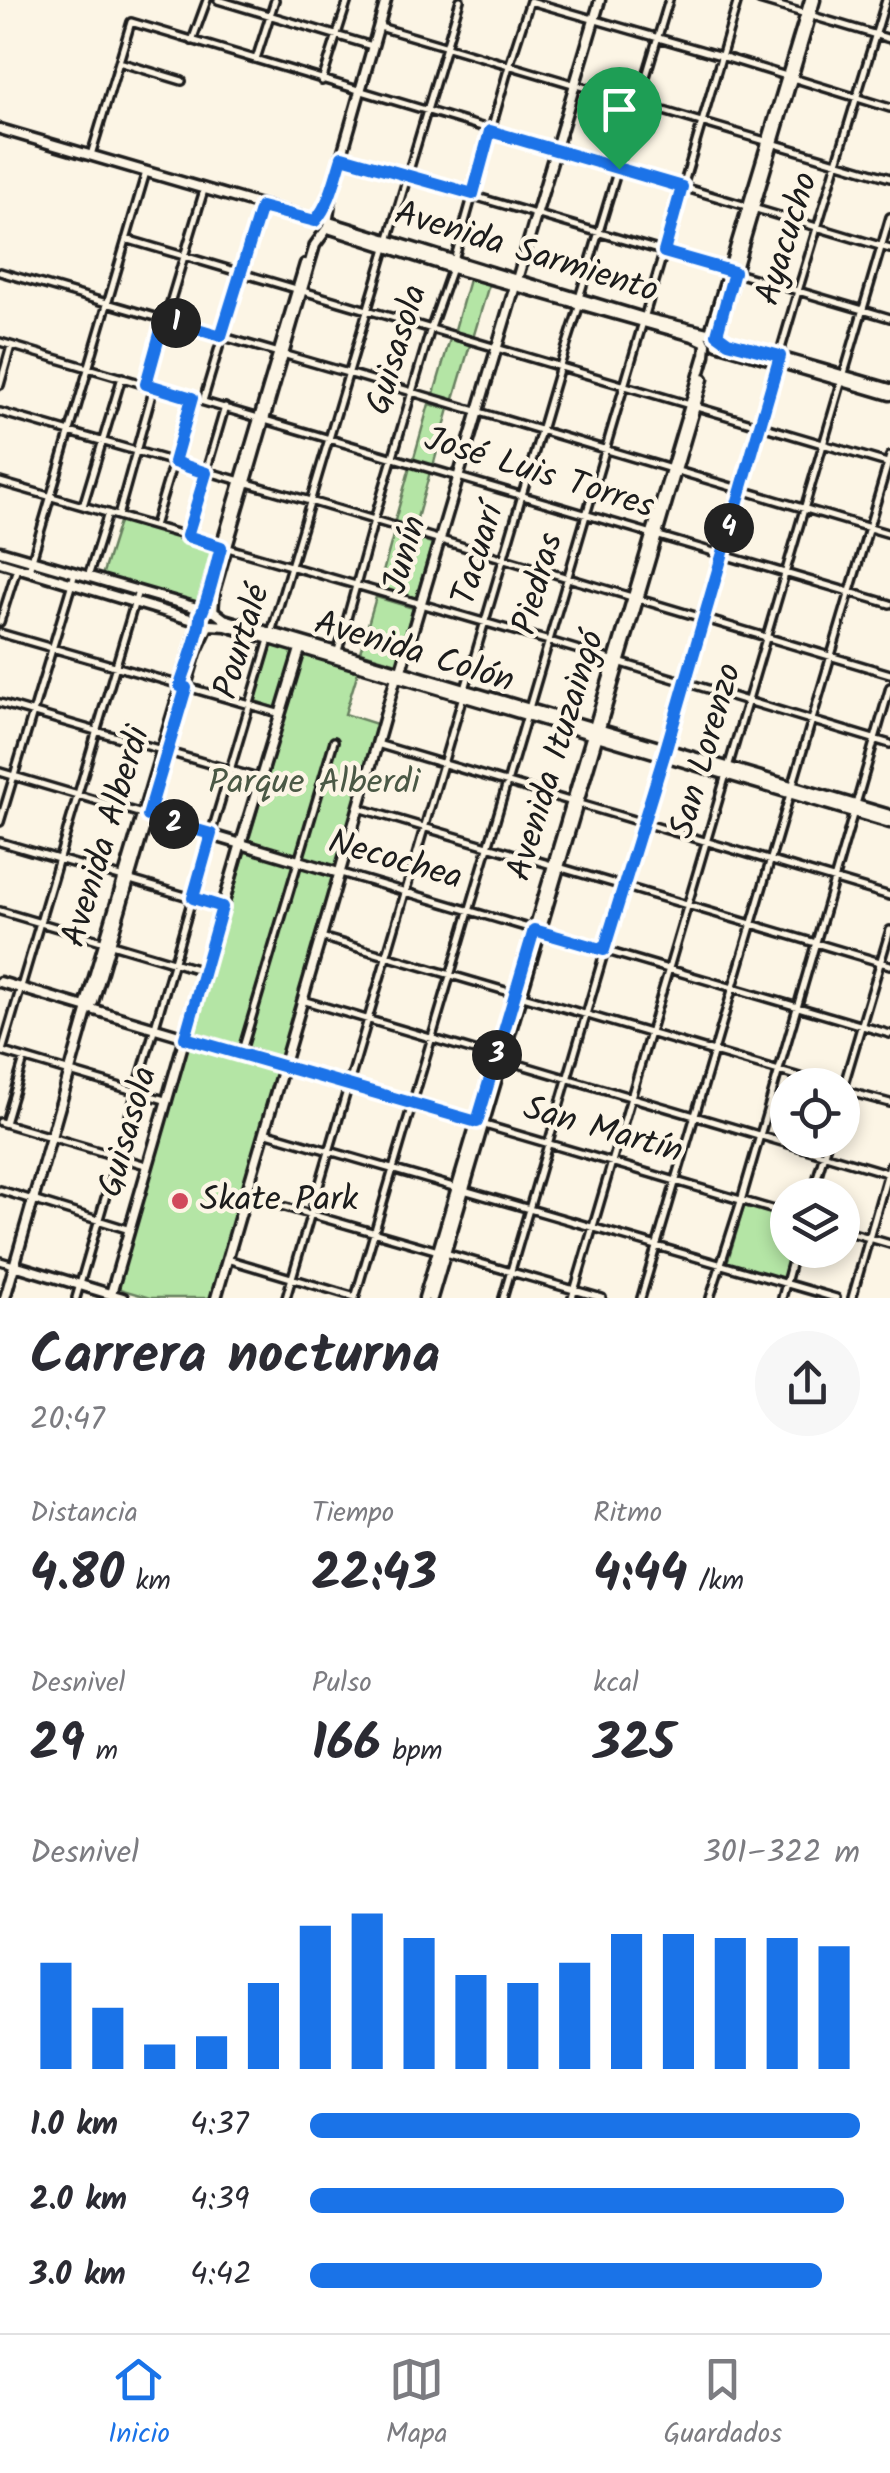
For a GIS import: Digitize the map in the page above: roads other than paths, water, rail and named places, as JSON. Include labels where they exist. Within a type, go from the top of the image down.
[{"type":"main road","points":[[209,611],[206,597],[323,223],[386,0]]},
{"type":"main road","name":"Junín","points":[[216,1298],[376,744],[600,0]]},
{"type":"main road","name":"Avenida Ituzaingó","points":[[428,1298],[812,0]]},
{"type":"main road","name":"Avenida Sarmiento","points":[[0,129],[890,392]]},
{"type":"main road","name":"Avenida Colón","points":[[0,551],[31,559],[73,578]]},
{"type":"main road","name":"Avenida Colón","points":[[0,562],[73,578],[205,624],[302,644],[792,788],[890,823]]},
{"type":"main road","name":"Avenida Colón","points":[[86,582],[138,591],[209,611],[272,636]]},
{"type":"main road","name":"Avenida Alberdi","points":[[4,1298],[196,633],[205,624],[209,611]]},
{"type":"main road","name":"Guisasola","points":[[111,1294],[302,644]]},
{"type":"main road","name":"Avenida Colón","points":[[855,808],[890,814]]},
{"type":"main road","name":"Necochea","points":[[145,815],[340,873]]},
{"type":"main road","name":"San Martín","points":[[0,982],[284,1066]]},
{"type":"main road","points":[[14,1265],[123,1298]]},
{"type":"street","points":[[192,41],[207,0]]},
{"type":"street","points":[[218,0],[372,46]]},
{"type":"street","points":[[256,60],[274,0]]},
{"type":"street","points":[[322,81],[348,0]]},
{"type":"street","name":"Pourtalé","points":[[76,1298],[460,0]]},
{"type":"street","points":[[528,0],[890,108]]},
{"type":"street","name":"Guisasola","points":[[337,655],[528,0]]},
{"type":"street","name":"Tacuarí","points":[[286,1298],[670,0]]},
{"type":"street","name":"Piedras","points":[[356,1298],[738,0]]},
{"type":"street","points":[[759,0],[890,39]]},
{"type":"street","name":"Ayacucho","points":[[503,1298],[886,0]]},
{"type":"street","points":[[91,155],[130,22],[890,249]]},
{"type":"street","points":[[378,26],[890,178]]},
{"type":"street","points":[[119,62],[182,81]]},
{"type":"street","points":[[342,157],[890,318]]},
{"type":"street","points":[[29,570],[146,172]]},
{"type":"street","points":[[146,384],[204,190]]},
{"type":"street","points":[[203,401],[261,207]]},
{"type":"street","name":"San Lorenzo","points":[[572,1298],[890,217]]},
{"type":"street","points":[[126,239],[889,461],[641,1298]]},
{"type":"street","points":[[0,272],[890,534]]},
{"type":"street","name":"José Luis Torres","points":[[0,342],[890,604]]},
{"type":"street","points":[[0,385],[12,346]]},
{"type":"street","points":[[84,506],[122,377]]},
{"type":"street","points":[[118,516],[154,387]]},
{"type":"street","points":[[154,526],[192,398]]},
{"type":"street","points":[[187,536],[224,407]]},
{"type":"street","points":[[0,412],[890,674]]},
{"type":"street","points":[[0,482],[890,744]]},
{"type":"street","points":[[86,582],[108,513]]},
{"type":"street","points":[[0,622],[21,556]]},
{"type":"street","points":[[0,822],[73,578]]},
{"type":"street","points":[[138,591],[1,1051],[168,1101]]},
{"type":"street","points":[[0,633],[282,715]]},
{"type":"street","points":[[779,1068],[890,687]]},
{"type":"street","points":[[0,703],[262,780]]},
{"type":"street","points":[[241,1054],[334,741]]},
{"type":"street","points":[[376,744],[890,896]]},
{"type":"street","name":"Necochea","points":[[0,772],[145,815]]},
{"type":"street","points":[[359,808],[890,964]]},
{"type":"street","points":[[0,842],[222,907]]},
{"type":"street","name":"Necochea","points":[[340,873],[890,1034]]},
{"type":"street","points":[[0,912],[205,972]]},
{"type":"street","points":[[850,1068],[890,930]]},
{"type":"street","points":[[321,937],[770,1069]]},
{"type":"street","points":[[302,1000],[770,1140]]},
{"type":"street","points":[[24,1059],[2,1123],[149,1166]]},
{"type":"street","name":"San Martín","points":[[284,1066],[770,1209]]},
{"type":"street","points":[[860,1095],[890,1104]]},
{"type":"street","points":[[710,1298],[770,1097]]},
{"type":"street","points":[[264,1132],[836,1298]]},
{"type":"street","points":[[833,1158],[889,1174]]},
{"type":"street","points":[[852,1298],[890,1165]]},
{"type":"street","points":[[0,1190],[130,1230]]},
{"type":"street","points":[[244,1195],[602,1298]]},
{"type":"street","points":[[860,1235],[890,1244]]},
{"type":"street","points":[[226,1259],[356,1298]]},
{"type":"street","points":[[0,1261],[14,1265]]},
{"type":"street","points":[[782,1298],[791,1268]]},
{"type":"place","name":"Skate Park","points":[[180,1201]]},
{"type":"park label","name":"Parque Alberdi","points":[[314,784]]}]
